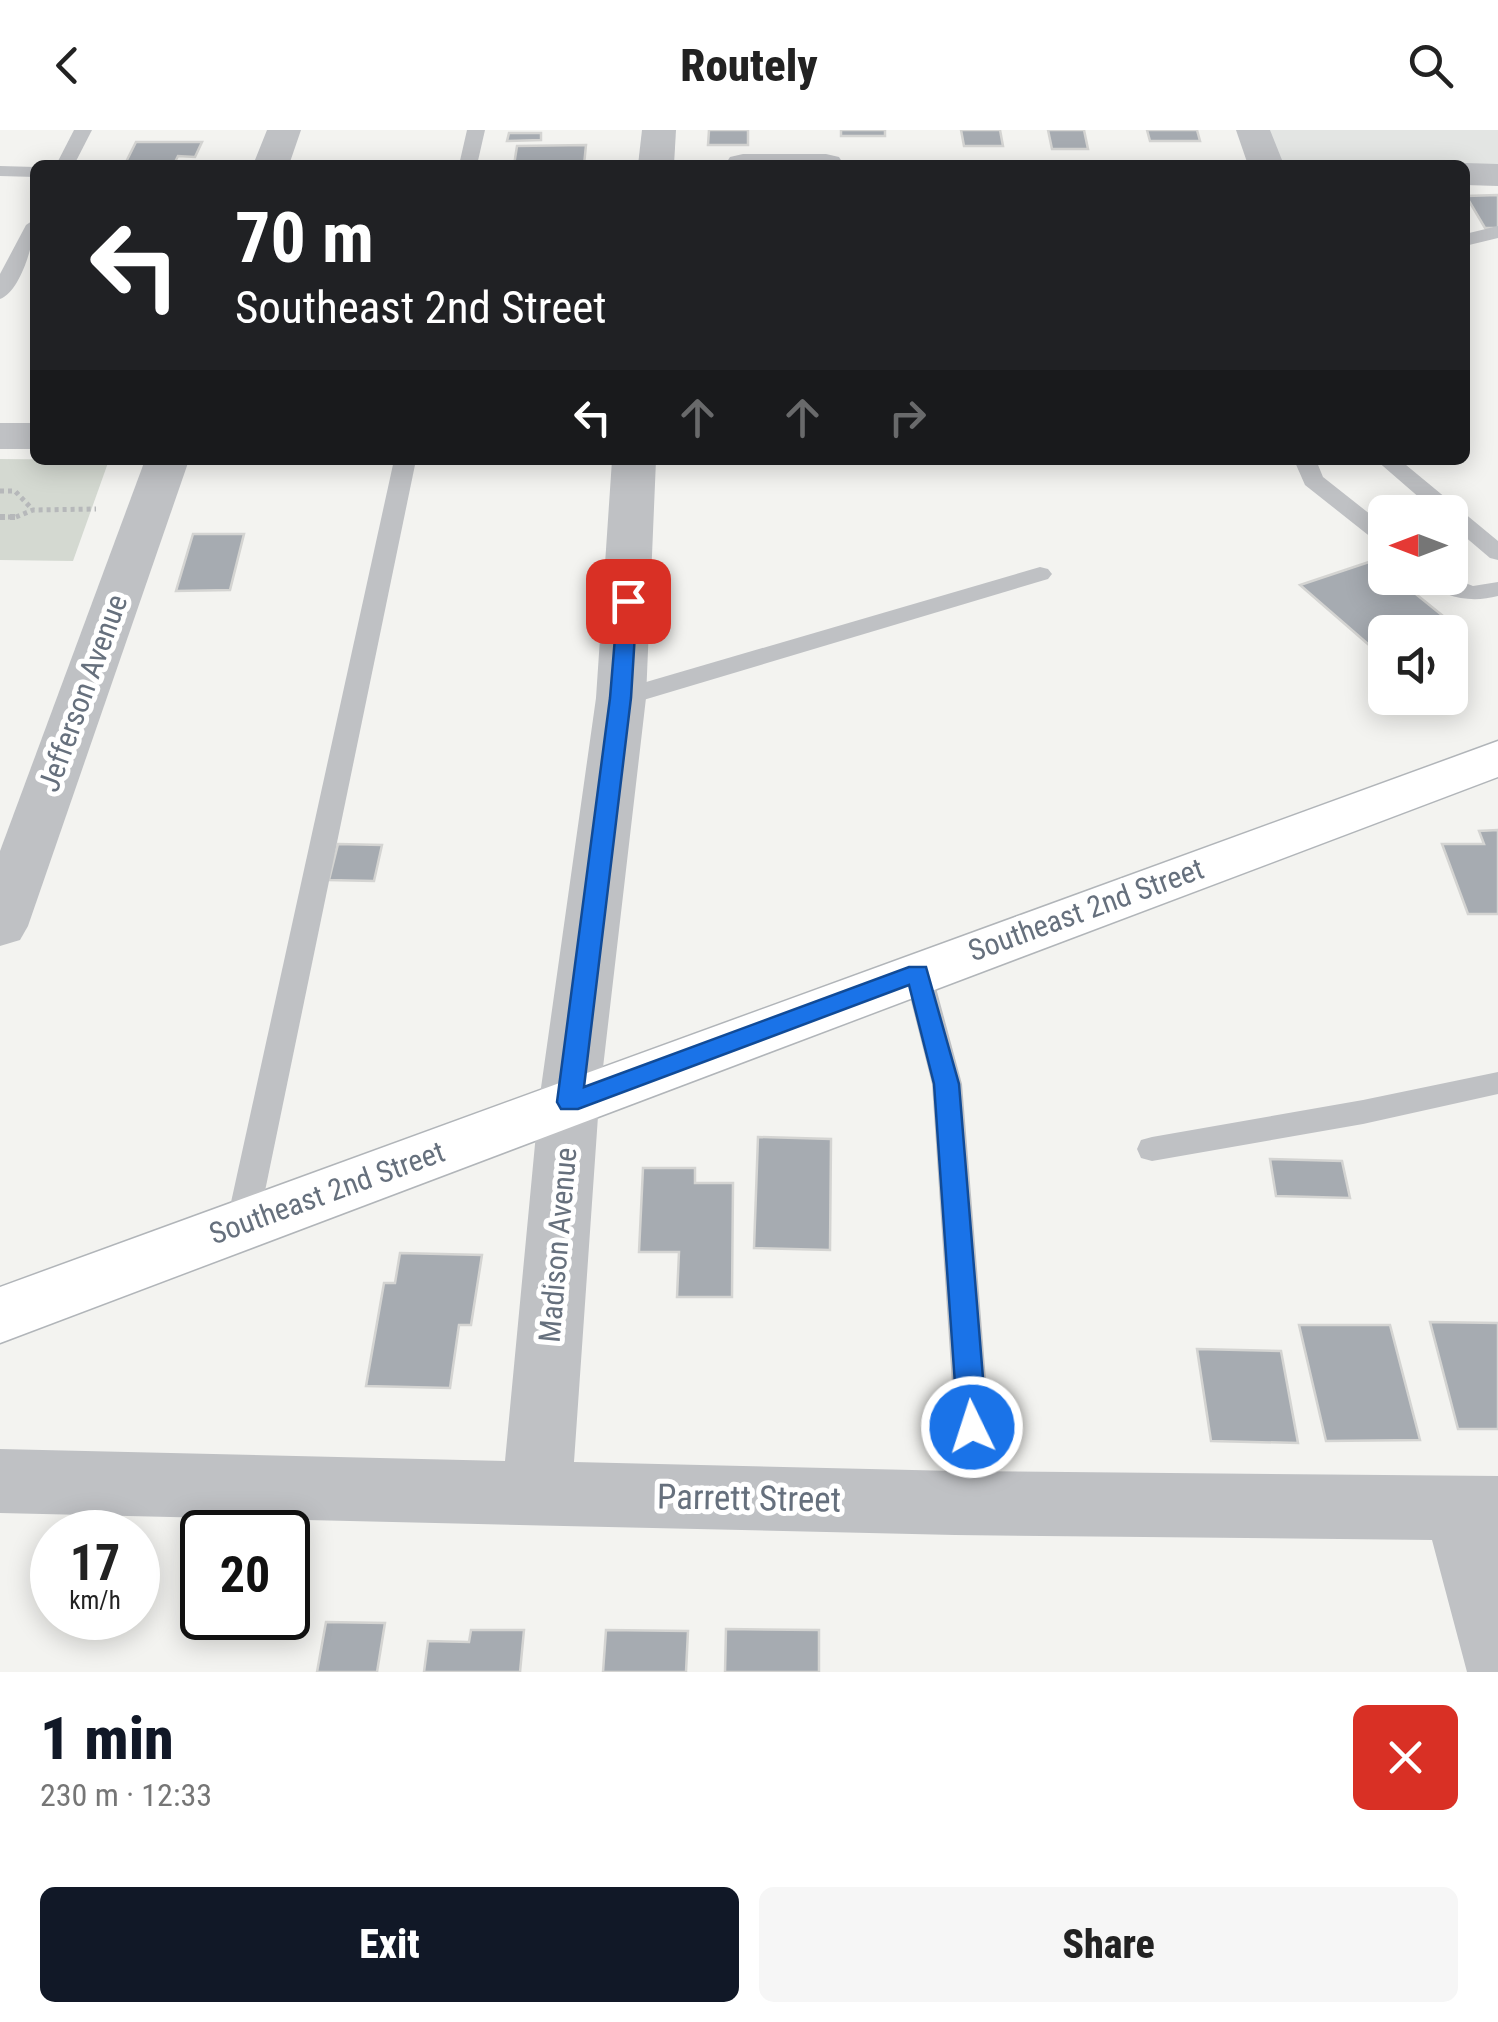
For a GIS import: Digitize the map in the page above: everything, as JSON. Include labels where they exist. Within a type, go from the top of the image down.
[{"type":"street","points":[[273,160],[284,130]]},
{"type":"street","points":[[656,160],[659,130]]},
{"type":"street","points":[[1253,130],[1264,160]]},
{"type":"street","points":[[1470,174],[1498,176]]},
{"type":"street","points":[[0,436],[30,436]]},
{"type":"street","name":"Jefferson Avenue","points":[[0,926],[165,465]]},
{"type":"street","name":"Madison Avenue","points":[[537,1492],[570,1102],[621,698],[634,465]]},
{"type":"street","name":"Southeast 2nd Street","points":[[0,1315],[1498,758]]},
{"type":"street","name":"Parrett Street","points":[[0,1481],[978,1503],[1479,1507]]},
{"type":"street","points":[[1479,1507],[1498,1658]]},
{"type":"lane","points":[[68,160],[83,130]]},
{"type":"lane","points":[[469,160],[476,130]]},
{"type":"lane","points":[[0,171],[30,172]]},
{"type":"lane","points":[[1470,239],[1498,232]]},
{"type":"lane","points":[[0,293],[30,235]]},
{"type":"lane","points":[[242,1225],[405,465]]},
{"type":"lane","points":[[1306,465],[1313,480],[1368,524]]},
{"type":"lane","points":[[1392,465],[1428,495]]},
{"type":"lane","points":[[1468,528],[1498,553]]},
{"type":"lane","points":[[621,698],[1040,574]]},
{"type":"lane","points":[[1468,593],[1498,589]]},
{"type":"lane","points":[[918,973],[947,1084],[978,1503]]},
{"type":"lane","points":[[1152,1149],[1363,1112],[1498,1083]]},
{"type":"path","points":[[0,491],[15,491],[33,510]]},
{"type":"path","points":[[0,517],[16,517],[33,510],[96,510]]},
{"type":"shaded area","points":[[1253,130],[1498,130],[1498,170],[1470,166],[1470,160],[1264,160]]},
{"type":"shaded area","points":[[0,459],[30,459],[30,465],[107,465],[73,561],[0,560]]},
{"type":"building","points":[[709,130],[748,130],[748,145],[708,145]]},
{"type":"building","points":[[841,130],[885,130],[885,136],[841,136]]},
{"type":"building","points":[[961,130],[1000,130],[1003,146],[964,146]]},
{"type":"building","points":[[1048,130],[1084,130],[1088,149],[1052,149]]},
{"type":"building","points":[[1147,130],[1197,130],[1200,141],[1150,141]]},
{"type":"building","points":[[509,133],[541,133],[541,140],[507,141]]},
{"type":"building","points":[[136,142],[202,142],[195,157],[127,160]]},
{"type":"building","points":[[586,145],[584,160],[515,160],[517,146]]},
{"type":"building","points":[[1498,195],[1498,228],[1485,228],[1470,196]]},
{"type":"building","points":[[193,534],[244,534],[230,590],[176,591]]},
{"type":"building","points":[[1368,562],[1368,595],[1417,595],[1442,615],[1368,615],[1368,644],[1300,585]]},
{"type":"building","points":[[1498,830],[1498,914],[1468,914],[1442,844],[1484,844],[1479,831]]},
{"type":"building","points":[[338,844],[382,845],[374,881],[329,880]]},
{"type":"building","points":[[758,1137],[831,1139],[830,1250],[754,1248]]},
{"type":"building","points":[[1270,1159],[1342,1161],[1350,1198],[1276,1196]]},
{"type":"building","points":[[643,1168],[695,1168],[695,1183],[733,1183],[732,1297],[677,1297],[679,1252],[639,1252]]},
{"type":"building","points":[[400,1253],[482,1255],[471,1325],[459,1325],[450,1388],[366,1386],[384,1283],[395,1283]]},
{"type":"building","points":[[1430,1322],[1498,1323],[1498,1429],[1458,1429]]},
{"type":"building","points":[[1299,1325],[1390,1325],[1420,1440],[1326,1441]]},
{"type":"building","points":[[1197,1349],[1281,1351],[1298,1443],[1211,1441]]},
{"type":"building","points":[[326,1622],[385,1623],[377,1672],[317,1672]]},
{"type":"building","points":[[726,1629],[819,1630],[819,1672],[725,1672]]},
{"type":"building","points":[[471,1630],[524,1630],[520,1672],[424,1672],[428,1641],[469,1642]]},
{"type":"building","points":[[606,1630],[688,1631],[686,1672],[603,1672]]},
{"type":"route","points":[[628,601],[621,698],[570,1102],[918,973],[947,1084],[972,1427]]}]
